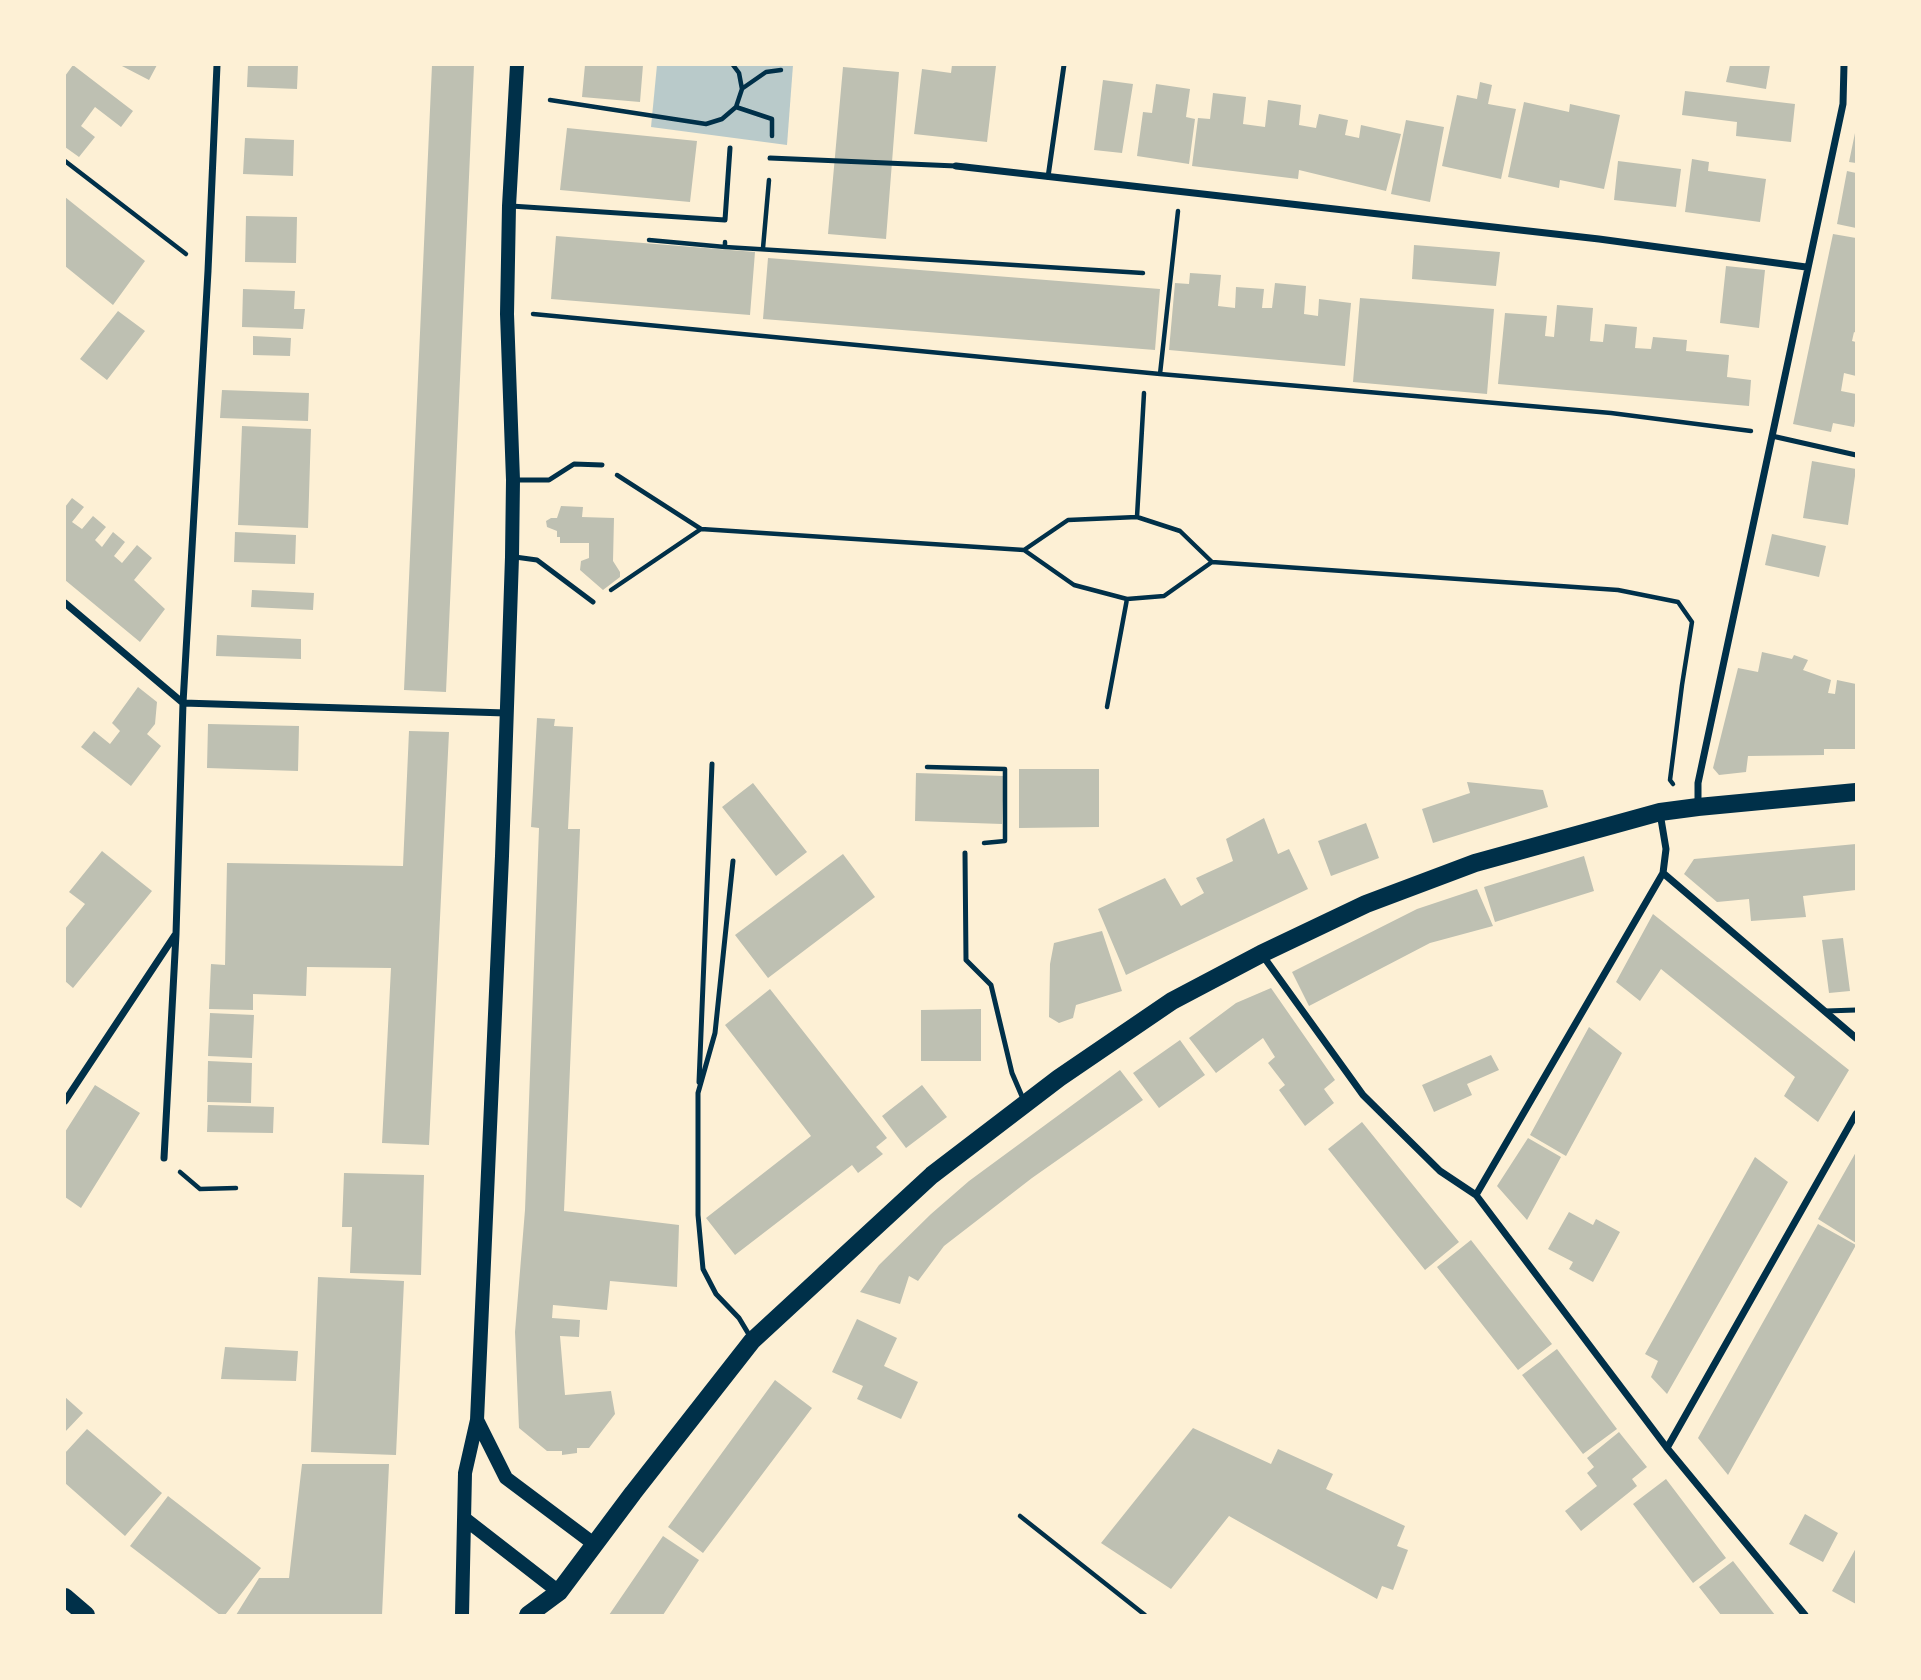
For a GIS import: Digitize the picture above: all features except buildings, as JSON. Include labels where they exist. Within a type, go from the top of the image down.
[{"type":"main road","points":[[462,1615],[465,1473],[477,1420],[507,713],[513,480],[508,314],[509,206],[517,65]]},
{"type":"main road","points":[[528,1615],[559,1592],[752,1340],[932,1175],[1059,1078],[1172,1001],[1261,954],[1366,904],[1475,863],[1660,813],[1856,792]]},
{"type":"main road","points":[[477,1420],[506,1478],[594,1544]]},
{"type":"main road","points":[[465,1520],[559,1592]]},
{"type":"main road","points":[[552,1615],[559,1592]]},
{"type":"main road","points":[[65,1597],[86,1615]]},
{"type":"street","points":[[164,1158],[176,934],[183,703],[217,65]]},
{"type":"street","points":[[1698,807],[1698,783],[1806,267],[1843,104],[1844,65]]},
{"type":"street","points":[[956,166],[1599,239],[1806,267]]},
{"type":"street","points":[[65,603],[183,703],[507,713]]},
{"type":"street","points":[[1476,1195],[1663,873],[1666,849],[1660,813]]},
{"type":"street","points":[[1663,873],[1856,1038]]},
{"type":"street","points":[[65,1101],[176,934]]},
{"type":"street","points":[[1261,954],[1363,1095],[1440,1171],[1476,1195],[1667,1448],[1805,1615]]},
{"type":"street","points":[[1667,1448],[1856,1114]]},
{"type":"lane","points":[[1048,177],[1064,65]]},
{"type":"lane","points":[[509,206],[725,220],[730,148]]},
{"type":"lane","points":[[770,158],[956,166]]},
{"type":"lane","points":[[1772,436],[1856,455]]},
{"type":"lane","points":[[513,480],[549,480],[574,464],[602,465]]},
{"type":"lane","points":[[512,556],[537,560],[593,602]]},
{"type":"lane","points":[[712,764],[698,1093],[698,1215],[703,1269],[716,1294],[739,1318],[752,1340]]},
{"type":"lane","points":[[965,853],[966,960],[990,985],[1012,1073],[1026,1103]]},
{"type":"lane","points":[[698,1093],[715,1033],[733,861]]},
{"type":"lane","points":[[1826,1012],[1856,1010]]},
{"type":"path","points":[[550,100],[706,124],[722,119],[736,107],[742,89],[739,73],[733,65]]},
{"type":"path","points":[[742,89],[766,72],[781,70]]},
{"type":"path","points":[[65,161],[208,271]]},
{"type":"path","points":[[1160,374],[1180,191]]},
{"type":"path","points":[[736,247],[1143,272]]},
{"type":"path","points":[[508,314],[547,315],[1160,374],[1611,413],[1733,427],[1772,436]]},
{"type":"path","points":[[1137,517],[1144,393]]},
{"type":"path","points":[[602,465],[701,529],[1024,550],[1073,585],[1126,598],[1164,596],[1212,562],[1618,590],[1678,602],[1692,622],[1670,780],[1676,788]]},
{"type":"path","points":[[1024,550],[1068,520],[1137,517],[1180,531],[1212,562]]},
{"type":"path","points":[[593,602],[701,529]]},
{"type":"path","points":[[1107,707],[1126,598]]},
{"type":"path","points":[[927,767],[1006,769],[1006,841],[987,841],[965,853]]},
{"type":"path","points":[[164,1158],[200,1188],[236,1188]]},
{"type":"path","points":[[1020,1516],[1145,1615]]},
{"type":"shaded area","points":[[657,65],[793,65],[787,145],[651,127]]}]
